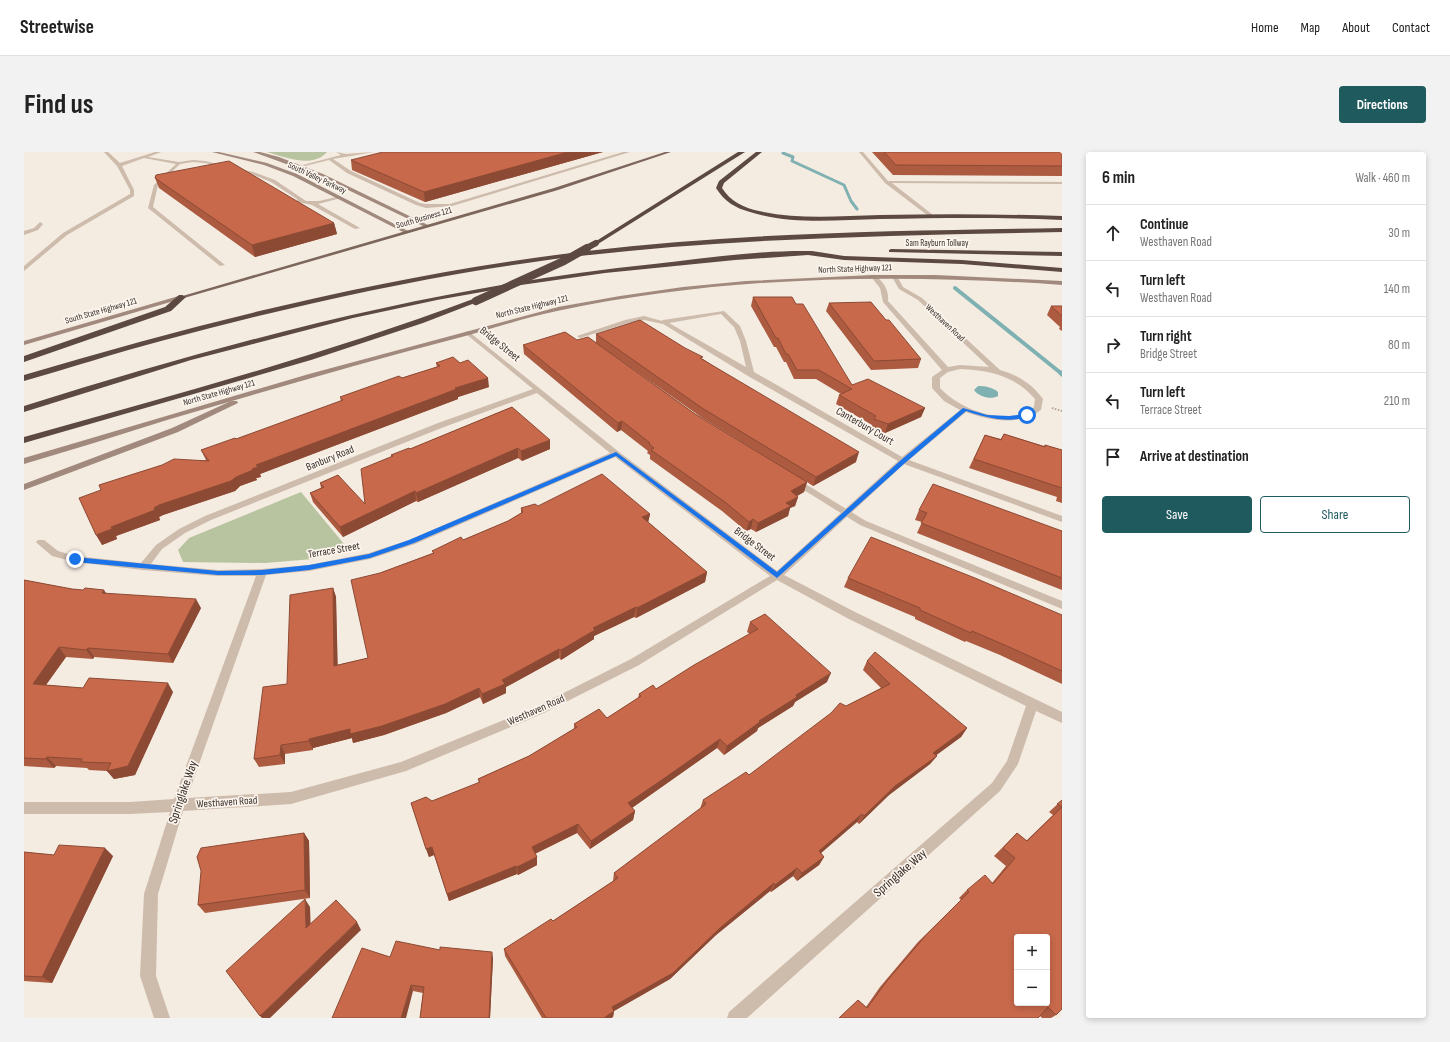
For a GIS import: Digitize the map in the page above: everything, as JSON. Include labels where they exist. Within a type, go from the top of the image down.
[{"type":"highway","points":[[24,440],[277,368],[411,326],[476,301],[557,264],[596,242],[742,152]]},
{"type":"highway","points":[[759,152],[721,182],[719,188],[722,195],[730,202],[742,208],[777,216],[797,218],[930,216],[1062,218]]},
{"type":"highway","points":[[24,378],[236,318],[371,288],[479,268],[558,256],[694,242],[811,236],[1062,230]]},
{"type":"highway","name":"Sam Rayburn Tollway","points":[[907,234],[1056,238]]},
{"type":"highway","name":"Sam Rayburn Tollway","points":[[812,253],[936,251],[1062,254]]},
{"type":"highway","points":[[24,409],[99,384],[283,331],[420,300],[484,288],[607,270],[713,260],[812,253],[838,257],[963,262],[1062,270]]},
{"type":"highway","points":[[24,359],[168,309],[182,297]]},
{"type":"main road","name":"South Valley Parkway","points":[[214,152],[265,164],[295,175],[407,232]]},
{"type":"main road","name":"South Valley Parkway","points":[[254,152],[301,166],[427,226]]},
{"type":"main road","name":"South Business 121","points":[[182,297],[600,176],[669,152]]},
{"type":"main road","name":"North State Highway 121","points":[[24,461],[267,388],[556,309],[659,292],[756,281],[895,276],[962,277],[1062,283]]},
{"type":"main road","name":"South State Highway 121","points":[[24,343],[182,297]]},
{"type":"main road","points":[[24,487],[175,430],[267,388]]},
{"type":"street","points":[[24,269],[65,234],[132,195],[132,190],[119,165],[106,152]]},
{"type":"street","points":[[119,165],[159,152]]},
{"type":"street","points":[[338,152],[346,155]]},
{"type":"street","points":[[301,166],[346,155],[372,152]]},
{"type":"street","points":[[330,159],[349,172],[394,194],[418,204],[436,206],[450,205],[628,152]]},
{"type":"street","points":[[860,152],[887,182],[930,216]]},
{"type":"street","points":[[144,157],[179,163],[204,161],[240,169],[264,177],[299,198],[300,201],[304,203],[314,204],[339,197]]},
{"type":"street","points":[[200,165],[204,161]]},
{"type":"street","points":[[179,163],[156,185],[150,207],[222,265]]},
{"type":"street","points":[[221,165],[216,172],[232,168]]},
{"type":"street","points":[[887,182],[1062,183]]},
{"type":"street","points":[[314,204],[357,228]]},
{"type":"street","points":[[24,233],[36,229],[40,224]]},
{"type":"street","name":"Westhaven Road","points":[[895,276],[896,283],[905,291],[920,299],[997,371]]},
{"type":"street","points":[[874,277],[880,282],[886,291],[884,301],[946,370]]},
{"type":"street","points":[[587,341],[580,336],[627,321],[644,318],[663,322],[722,312],[737,326],[743,341],[752,374]]},
{"type":"street","name":"Canterbury Court","points":[[663,322],[903,461],[1062,518]]},
{"type":"street","name":"Bridge Street","points":[[468,333],[616,454],[777,576],[858,618],[1062,718]]},
{"type":"street","name":"Westhaven Road","points":[[960,367],[978,367],[997,371],[1016,378],[1031,388],[1039,399],[1038,408],[1027,415],[1009,418],[986,416],[965,409],[946,399],[936,388],[936,377],[946,370],[960,367]]},
{"type":"street","name":"Banbury Road","points":[[143,567],[159,547],[182,531],[208,518],[441,425],[538,390]]},
{"type":"street","name":"Westhaven Road","points":[[24,808],[130,808],[290,798],[402,767],[540,710],[635,662],[777,576],[903,461],[965,409]]},
{"type":"street","name":"Terrace Street","points":[[41,542],[55,554],[75,559],[143,567],[218,573],[262,572],[309,568],[370,556],[412,542],[616,454]]},
{"type":"street","points":[[785,475],[863,524],[1062,605]]},
{"type":"street","name":"Springlake Way","points":[[162,1018],[148,976],[151,894],[178,805],[262,572]]},
{"type":"street","name":"Springlake Way","points":[[735,1018],[996,787],[1012,764],[1033,704]]},
{"type":"green space","points":[[267,152],[327,152],[314,160],[306,161],[290,159]]},
{"type":"green space","points":[[301,492],[349,550],[313,559],[265,563],[183,562],[178,550],[189,538]]},
{"type":"water","points":[[978,386],[993,389],[998,392],[998,396],[989,398],[982,396],[974,390]]},
{"type":"building","points":[[383,152],[568,152],[424,192],[351,160]]},
{"type":"building","points":[[884,152],[1062,152],[1062,166],[896,165]]},
{"type":"building","points":[[229,161],[334,223],[252,245],[155,178],[156,175]]},
{"type":"building","points":[[753,297],[792,297],[796,304],[803,304],[852,385],[868,379],[925,408],[888,424],[874,419],[876,416],[839,395],[852,389],[819,370],[797,370],[788,354],[786,354],[778,338],[776,338]]},
{"type":"building","points":[[871,302],[886,320],[889,320],[921,359],[874,361],[829,303]]},
{"type":"building","points":[[1051,306],[1062,306],[1062,316]]},
{"type":"building","points":[[640,320],[685,348],[703,357],[700,358],[859,452],[816,477],[702,408],[596,334]]},
{"type":"building","points":[[565,332],[577,340],[588,337],[695,414],[807,482],[791,491],[798,497],[786,503],[791,506],[758,523],[753,519],[749,522],[725,502],[651,450],[654,448],[649,444],[650,443],[622,421],[618,423],[523,345]]},
{"type":"building","points":[[453,357],[460,363],[468,360],[488,378],[455,388],[457,389],[256,465],[258,467],[236,477],[231,481],[159,505],[154,508],[155,510],[111,527],[112,529],[96,535],[79,498],[101,490],[99,485],[162,465],[174,459],[209,461],[201,450],[235,438],[236,439],[343,400],[340,397],[399,376],[402,378],[440,366],[436,363]]},
{"type":"building","points":[[512,407],[550,440],[521,451],[518,448],[416,493],[415,491],[340,527],[310,493],[324,487],[320,483],[338,475],[365,504],[361,469],[393,456],[391,455],[409,448],[410,449]]},
{"type":"building","points":[[1004,434],[1045,447],[1045,445],[1062,450],[1062,488],[974,459],[985,435],[1001,440]]},
{"type":"building","points":[[602,474],[650,514],[642,517],[707,572],[637,608],[636,607],[593,628],[595,630],[561,650],[559,649],[502,680],[505,684],[482,694],[479,688],[445,704],[382,726],[350,734],[350,729],[309,739],[309,741],[281,745],[280,755],[254,759],[263,687],[287,684],[290,595],[333,588],[334,666],[368,658],[351,580],[380,573],[434,553],[432,551],[461,537],[463,540],[508,521],[523,512],[521,508],[535,504],[538,506]]},
{"type":"building","points":[[933,484],[1062,531],[1062,578],[921,523],[927,513],[919,510]]},
{"type":"building","points":[[871,537],[975,578],[1062,615],[1062,671],[972,631],[971,633],[920,610],[920,608],[848,578]]},
{"type":"building","points":[[24,580],[72,589],[83,590],[85,588],[104,590],[102,593],[196,599],[168,654],[88,648],[86,650],[59,647],[33,684],[83,688],[89,678],[168,683],[128,766],[107,771],[111,763],[81,762],[82,759],[47,757],[46,759],[24,758]]},
{"type":"building","points":[[765,614],[831,673],[796,695],[797,697],[759,721],[760,722],[727,746],[720,739],[628,803],[635,811],[591,841],[578,824],[532,847],[537,857],[517,867],[516,866],[447,894],[432,847],[426,849],[411,803],[426,797],[432,801],[480,782],[478,779],[529,756],[577,727],[574,724],[599,709],[607,718],[641,696],[639,694],[653,685],[656,689],[694,665],[758,629],[750,622]]},
{"type":"building","points":[[875,652],[967,728],[933,753],[937,756],[895,786],[864,816],[862,814],[819,851],[824,857],[802,873],[797,868],[775,885],[774,883],[720,928],[673,973],[612,1007],[614,1011],[604,1018],[546,1018],[504,949],[551,919],[553,921],[618,878],[614,873],[706,804],[703,800],[746,772],[749,775],[831,713],[840,703],[846,706],[890,684],[867,661]]},
{"type":"building","points":[[1062,800],[1062,807],[1057,804]]},
{"type":"building","points":[[1062,807],[1062,1009],[1056,1015],[1048,1007],[1038,1018],[839,1018],[858,1000],[867,1008],[887,981],[926,935],[969,892],[967,890],[985,875],[993,884],[1015,858],[1003,848],[1017,833],[1027,841]]},
{"type":"building","points":[[304,833],[305,890],[198,905],[201,871],[197,857],[201,848]]},
{"type":"building","points":[[59,845],[105,848],[42,977],[24,976],[24,852],[54,855]]},
{"type":"building","points":[[305,899],[306,928],[336,900],[357,922],[260,1016],[226,971]]},
{"type":"building","points":[[396,941],[440,950],[440,947],[492,952],[489,1018],[420,1018],[424,987],[411,985],[401,1018],[332,1018],[362,948],[390,957]]},
{"type":"waterway","points":[[783,153],[793,157],[792,161],[844,185],[851,201],[857,209]]},
{"type":"waterway","points":[[955,288],[1062,374],[1061,373]]},
{"type":"route","points":[[75,559],[143,567],[218,573],[262,572],[309,568],[370,556],[412,542],[616,454],[777,576],[903,461],[965,409],[986,416],[1009,418],[1027,415]]}]
